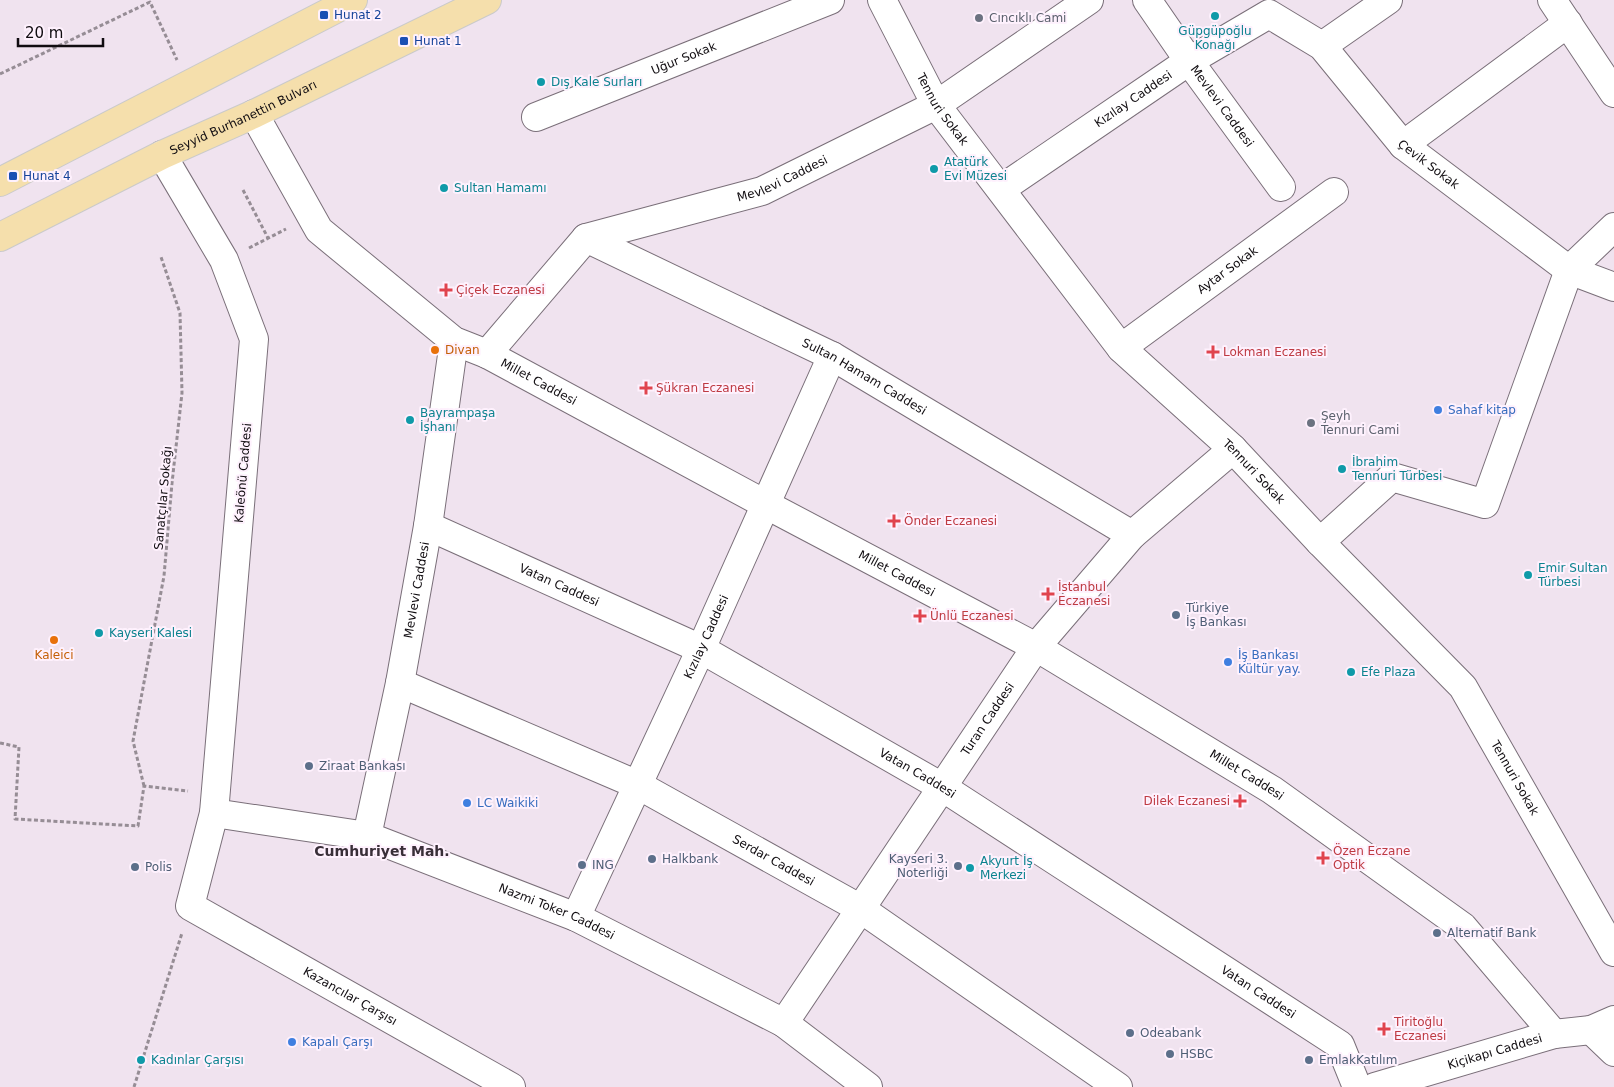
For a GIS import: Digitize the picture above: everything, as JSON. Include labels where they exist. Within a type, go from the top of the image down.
[{"type":"main road","points":[[0,182],[353,0]]},
{"type":"main road","name":"Seyyid Burhanettin Bulvarı","points":[[0,237],[162,155],[254,114],[487,0]]},
{"type":"street","name":"Uğur Sokak","points":[[536,117],[830,0]]},
{"type":"street","name":"Tennuri Sokak","points":[[882,0],[936,105],[1121,348],[1233,449],[1320,542],[1462,687],[1614,952]]},
{"type":"street","name":"Mevlevi Caddesi","points":[[586,238],[762,191],[936,105],[1090,0]]},
{"type":"street","name":"Mevlevi Caddesi","points":[[1146,0],[1282,187]]},
{"type":"street","points":[[1322,46],[1388,0]]},
{"type":"street","points":[[1552,0],[1614,93]]},
{"type":"street","name":"Kızılay Caddesi","points":[[1001,189],[1189,61],[1269,14]]},
{"type":"street","name":"Çevik Sokak","points":[[1269,14],[1322,46],[1403,145],[1569,270],[1614,287]]},
{"type":"street","points":[[1403,145],[1568,23]]},
{"type":"street","name":"Millet Caddesi","points":[[254,114],[319,230],[454,341],[486,354],[1036,647],[1272,790],[1463,927],[1554,1034]]},
{"type":"street","name":"Kaleönü Caddesi","points":[[162,155],[224,260],[254,339],[214,803],[190,906]]},
{"type":"street","name":"Aytar Sokak","points":[[1121,348],[1334,192]]},
{"type":"street","points":[[1320,542],[1392,477],[1485,504],[1569,270],[1614,227]]},
{"type":"street","points":[[486,354],[586,238]]},
{"type":"street","name":"Sultan Hamam Caddesi","points":[[586,238],[832,356],[1132,535]]},
{"type":"street","name":"Mevlevi Caddesi","points":[[367,836],[400,683],[428,526],[454,341]]},
{"type":"street","name":"Kızılay Caddesi","points":[[576,917],[701,649],[832,356]]},
{"type":"street","name":"Turan Caddesi","points":[[784,1024],[1036,647],[1132,535],[1233,449]]},
{"type":"street","name":"Vatan Caddesi","points":[[428,526],[701,649],[942,787],[1340,1045],[1357,1087]]},
{"type":"street","name":"Serdar Caddesi","points":[[400,683],[638,785],[861,909],[1118,1087]]},
{"type":"street","name":"Nazmi Toker Caddesi","points":[[214,803],[367,836],[576,917],[784,1024],[868,1087]]},
{"type":"street","name":"Kazancılar Çarşısı","points":[[190,906],[511,1087]]},
{"type":"street","points":[[1602,1025],[1614,1052]]},
{"type":"street","name":"Kiçikapı Caddesi","points":[[1375,1087],[1554,1034],[1602,1025]]},
{"type":"path","points":[[0,74],[150,2],[180,65]]},
{"type":"path","points":[[243,190],[268,238]]},
{"type":"path","points":[[224,260],[311,216]]},
{"type":"path","name":"Sanatçılar Sokağı","points":[[144,786],[133,741],[164,576],[182,393],[180,314],[161,257]]},
{"type":"path","points":[[0,743],[19,747],[15,819],[138,826],[144,786],[214,803]]},
{"type":"path","points":[[134,1087],[190,906]]},
{"type":"place","name":"Hunat 2","points":[[324,15]]},
{"type":"place","name":"Güpgüpoğlu Konağı","points":[[1215,16]]},
{"type":"place","name":"Cıncıklı Cami","points":[[979,18]]},
{"type":"place","name":"Hunat 1","points":[[404,41]]},
{"type":"place","name":"Dış Kale Surları","points":[[541,82]]},
{"type":"place","name":"Atatürk Evi Müzesi","points":[[934,169]]},
{"type":"place","name":"Hunat 4","points":[[13,176]]},
{"type":"place","name":"Sultan Hamamı","points":[[444,188]]},
{"type":"place","name":"Çiçek Eczanesi","points":[[446,290]]},
{"type":"place","name":"Divan","points":[[435,350]]},
{"type":"place","name":"Lokman Eczanesi","points":[[1213,352]]},
{"type":"place","name":"Şükran Eczanesi","points":[[646,388]]},
{"type":"place","name":"Sahaf kitap","points":[[1438,410]]},
{"type":"place","name":"Bayrampaşa İşhanı","points":[[410,420]]},
{"type":"place","name":"Şeyh Tennuri Cami","points":[[1311,423]]},
{"type":"place","name":"İbrahim Tennuri Türbesi","points":[[1342,469]]},
{"type":"place","name":"Önder Eczanesi","points":[[894,521]]},
{"type":"place","name":"Emir Sultan Türbesi","points":[[1528,575]]},
{"type":"place","name":"İstanbul Eczanesi","points":[[1048,594]]},
{"type":"place","name":"Türkiye İş Bankası","points":[[1176,615]]},
{"type":"place","name":"Ünlü Eczanesi","points":[[920,616]]},
{"type":"place","name":"Kayseri Kalesi","points":[[99,633]]},
{"type":"place","name":"Kaleici","points":[[54,640]]},
{"type":"place","name":"İş Bankası Kültür yay.","points":[[1228,662]]},
{"type":"place","name":"Efe Plaza","points":[[1351,672]]},
{"type":"place","name":"Ziraat Bankası","points":[[309,766]]},
{"type":"place","name":"Dilek Eczanesi","points":[[1240,801]]},
{"type":"place","name":"LC Waikiki","points":[[467,803]]},
{"type":"place","name":"Özen Eczane Optik","points":[[1323,858]]},
{"type":"place","name":"Halkbank","points":[[652,859]]},
{"type":"place","name":"ING","points":[[582,865]]},
{"type":"place","name":"Kayseri 3. Noterliği","points":[[958,866]]},
{"type":"place","name":"Polis","points":[[135,867]]},
{"type":"place","name":"Akyurt İş Merkezi","points":[[970,868]]},
{"type":"place","name":"Alternatif Bank","points":[[1437,933]]},
{"type":"place","name":"Tiritoğlu Eczanesi","points":[[1384,1029]]},
{"type":"place","name":"Odeabank","points":[[1130,1033]]},
{"type":"place","name":"Kapalı Çarşı","points":[[292,1042]]},
{"type":"place","name":"HSBC","points":[[1170,1054]]},
{"type":"place","name":"Kadınlar Çarşısı","points":[[141,1060]]},
{"type":"place","name":"EmlakKatılım","points":[[1309,1060]]},
{"type":"district","name":"Cumhuriyet Mah.","points":[[382,851]]}]
